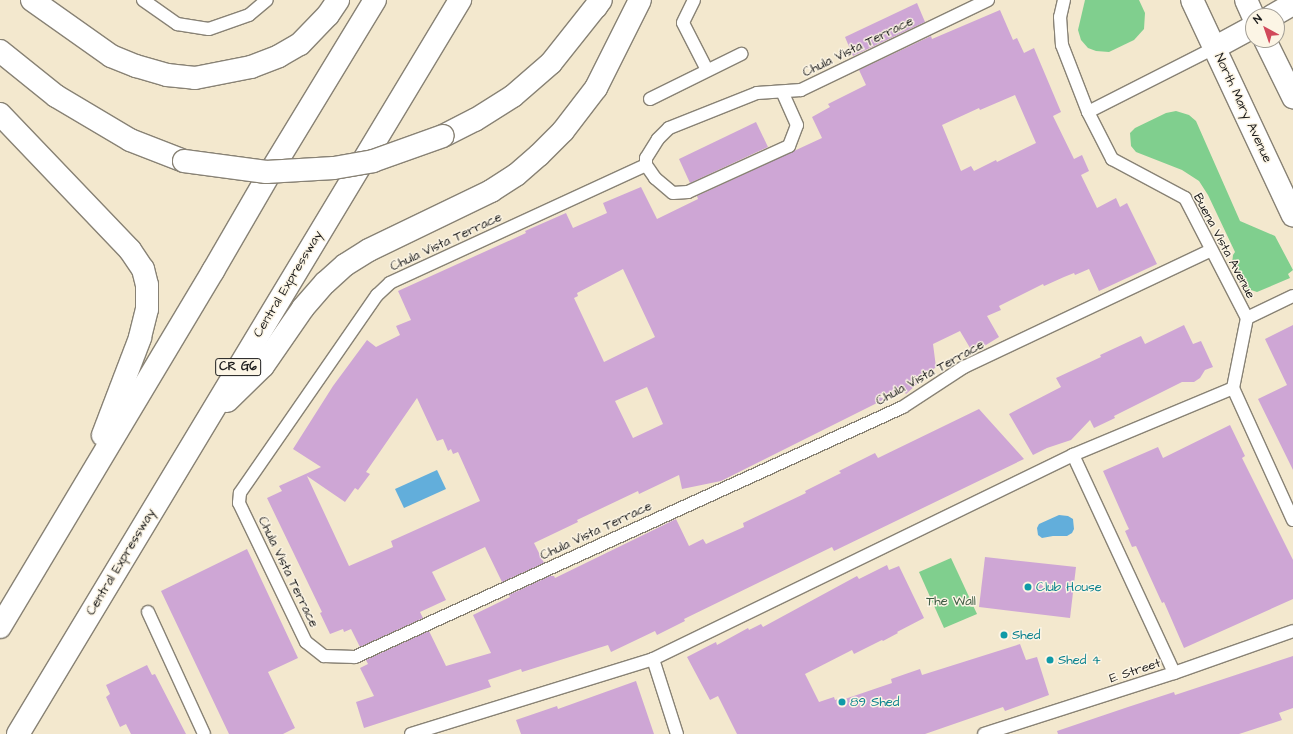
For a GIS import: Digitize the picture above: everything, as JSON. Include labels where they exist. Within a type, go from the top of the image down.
[{"type":"main road","points":[[32,0],[111,56],[136,66],[167,75],[195,78],[251,67],[279,56],[300,44],[328,15],[338,0]]},
{"type":"main road","points":[[0,627],[213,271],[271,171],[376,0]]},
{"type":"main road","name":"Central Expressway","points":[[18,734],[203,424],[460,0]]},
{"type":"main road","points":[[203,424],[263,366],[303,308],[324,283],[345,265],[369,250],[491,191],[516,175],[539,155],[563,131],[596,88],[640,0]]},
{"type":"main road","name":"North Mary Avenue","points":[[1192,0],[1216,47],[1293,216]]},
{"type":"main road","points":[[0,51],[56,96],[130,140],[184,161],[266,172],[334,168],[373,161],[443,136],[476,120],[513,96],[551,63],[599,2]]},
{"type":"main road","points":[[1216,47],[1245,31]]},
{"type":"main road","points":[[1269,48],[1293,97]]},
{"type":"main road","points":[[0,114],[130,250],[143,269],[147,285],[147,309],[140,338],[84,485]]},
{"type":"lane","points":[[143,0],[177,24],[209,29],[249,15],[267,0]]},
{"type":"lane","points":[[694,0],[683,23],[707,70]]},
{"type":"lane","name":"Chula Vista Terrace","points":[[988,0],[801,90],[757,93],[669,128],[658,139],[646,158],[646,164],[390,283],[377,295],[240,493],[239,503],[306,642],[324,656],[355,657],[895,410],[964,367],[1211,250]]},
{"type":"lane","name":"Buena Vista Avenue","points":[[1064,0],[1060,17],[1062,45],[1088,112],[1112,159],[1185,198],[1247,318],[1233,388]]},
{"type":"lane","points":[[1088,112],[1216,47]]},
{"type":"lane","points":[[650,99],[741,54]]},
{"type":"lane","points":[[646,164],[655,178],[673,193],[688,192],[789,146],[797,125],[782,92]]},
{"type":"lane","name":"Buena Vista Avenue","points":[[1247,318],[1293,296]]},
{"type":"lane","points":[[411,734],[653,659],[1073,455],[1233,388],[1293,520]]},
{"type":"lane","points":[[1073,455],[1174,673]]},
{"type":"lane","points":[[148,612],[204,734]]},
{"type":"lane","name":"E Street","points":[[984,734],[1174,673],[1293,631]]},
{"type":"lane","points":[[653,659],[677,734]]},
{"type":"green space","points":[[1085,0],[1139,0],[1145,13],[1144,29],[1134,40],[1109,52],[1096,51],[1088,48],[1081,40],[1078,30]]},
{"type":"green space","points":[[1176,111],[1189,115],[1196,121],[1240,221],[1275,236],[1293,270],[1288,274],[1290,278],[1257,292],[1245,288],[1232,264],[1233,255],[1235,252],[1208,195],[1199,181],[1182,170],[1136,152],[1131,146],[1130,133],[1135,128],[1166,113]]},
{"type":"green space","name":"The Wall","points":[[951,558],[977,614],[944,628],[919,572]]},
{"type":"water","points":[[437,470],[446,489],[404,508],[395,489]]},
{"type":"water","points":[[1059,515],[1068,516],[1073,519],[1074,529],[1072,533],[1067,536],[1042,538],[1038,535],[1037,528],[1039,524]]},
{"type":"building","points":[[917,3],[925,22],[853,56],[845,37]]},
{"type":"building","points":[[1000,10],[1013,40],[1017,38],[1024,53],[1034,48],[1061,112],[1053,116],[1074,159],[1082,155],[1089,171],[1081,175],[1097,208],[1116,198],[1120,207],[1127,203],[1157,264],[1099,291],[1089,269],[1075,275],[1074,273],[1044,286],[1043,284],[999,306],[1001,310],[987,316],[999,337],[973,353],[960,331],[933,344],[936,367],[906,394],[903,390],[721,481],[682,489],[679,475],[639,494],[638,491],[577,520],[578,522],[534,543],[544,563],[502,582],[485,547],[432,572],[446,600],[420,612],[423,618],[360,647],[351,629],[344,632],[343,629],[330,634],[320,613],[322,612],[267,498],[282,491],[279,486],[321,467],[293,449],[333,386],[367,340],[376,347],[400,335],[396,326],[411,320],[398,291],[526,233],[525,231],[566,213],[573,228],[607,213],[603,203],[641,187],[657,219],[698,199],[697,196],[822,138],[812,117],[830,107],[828,104],[866,85],[859,70],[931,36],[932,39]],"holes":[[[1015,95],[1036,143],[997,162],[996,160],[974,171],[971,166],[961,171],[942,125],[979,108],[980,110]],[[623,269],[655,337],[604,362],[574,298],[578,296],[577,293]],[[647,387],[663,424],[633,438],[615,401]],[[417,398],[437,441],[443,439],[448,451],[451,449],[453,454],[458,452],[480,501],[391,541],[393,547],[349,566],[307,476],[345,502],[355,488],[358,490],[370,474],[366,472]]]},
{"type":"building","points":[[756,122],[768,147],[690,183],[679,159]]},
{"type":"building","points":[[1184,325],[1193,344],[1201,341],[1213,367],[1205,370],[1200,378],[1194,382],[1182,382],[1114,416],[1115,418],[1094,428],[1090,420],[1071,440],[1047,448],[1033,455],[1009,414],[1061,387],[1056,378],[1101,357],[1100,355],[1141,336],[1145,344]]},
{"type":"building","points":[[1293,325],[1293,470],[1258,399],[1287,385],[1265,339]]},
{"type":"building","points":[[979,409],[1024,459],[834,551],[832,547],[684,619],[685,621],[657,635],[655,631],[611,652],[608,645],[522,672],[521,669],[488,680],[491,687],[364,728],[356,702],[374,696],[360,668],[368,664],[366,660],[429,631],[446,666],[491,653],[473,615],[510,597],[509,595],[550,576],[554,576],[555,578],[676,519],[689,546],[703,539],[706,544],[744,527],[743,523],[806,493],[805,491],[841,473],[839,471],[875,453],[878,458]]},
{"type":"building","points":[[1230,425],[1245,456],[1242,458],[1293,560],[1293,599],[1184,648],[1164,602],[1162,603],[1136,546],[1132,547],[1125,531],[1129,529],[1103,471],[1158,447],[1163,458]]},
{"type":"building","points":[[247,549],[298,658],[268,672],[295,728],[283,734],[229,734],[161,591]]},
{"type":"building","name":"Club House","points":[[985,557],[1076,567],[1070,618],[979,607]]},
{"type":"building","points":[[887,565],[889,570],[899,566],[924,618],[883,641],[882,640],[854,654],[852,650],[805,674],[819,702],[834,697],[835,700],[845,697],[845,699],[892,683],[891,679],[920,669],[922,675],[1020,644],[1026,660],[1037,657],[1049,695],[1005,711],[1003,707],[925,734],[737,734],[718,696],[710,700],[687,657],[716,642],[717,645],[748,628],[749,630],[761,624],[763,627],[857,576],[859,579]]},
{"type":"building","points":[[1293,656],[1293,708],[1279,713],[1282,720],[1239,734],[1058,734],[1057,731],[1174,692],[1175,695]]},
{"type":"building","points":[[147,665],[152,675],[155,674],[186,734],[131,734],[126,724],[120,727],[106,697],[110,694],[106,685]]},
{"type":"building","points":[[636,681],[654,734],[521,734],[516,720],[557,706],[558,709]]},
{"type":"place","name":"Club House","points":[[1028,587]]},
{"type":"place","name":"Shed","points":[[1004,635]]},
{"type":"place","name":"Shed 4","points":[[1050,660]]},
{"type":"place","name":"89 Shed","points":[[842,702]]}]
